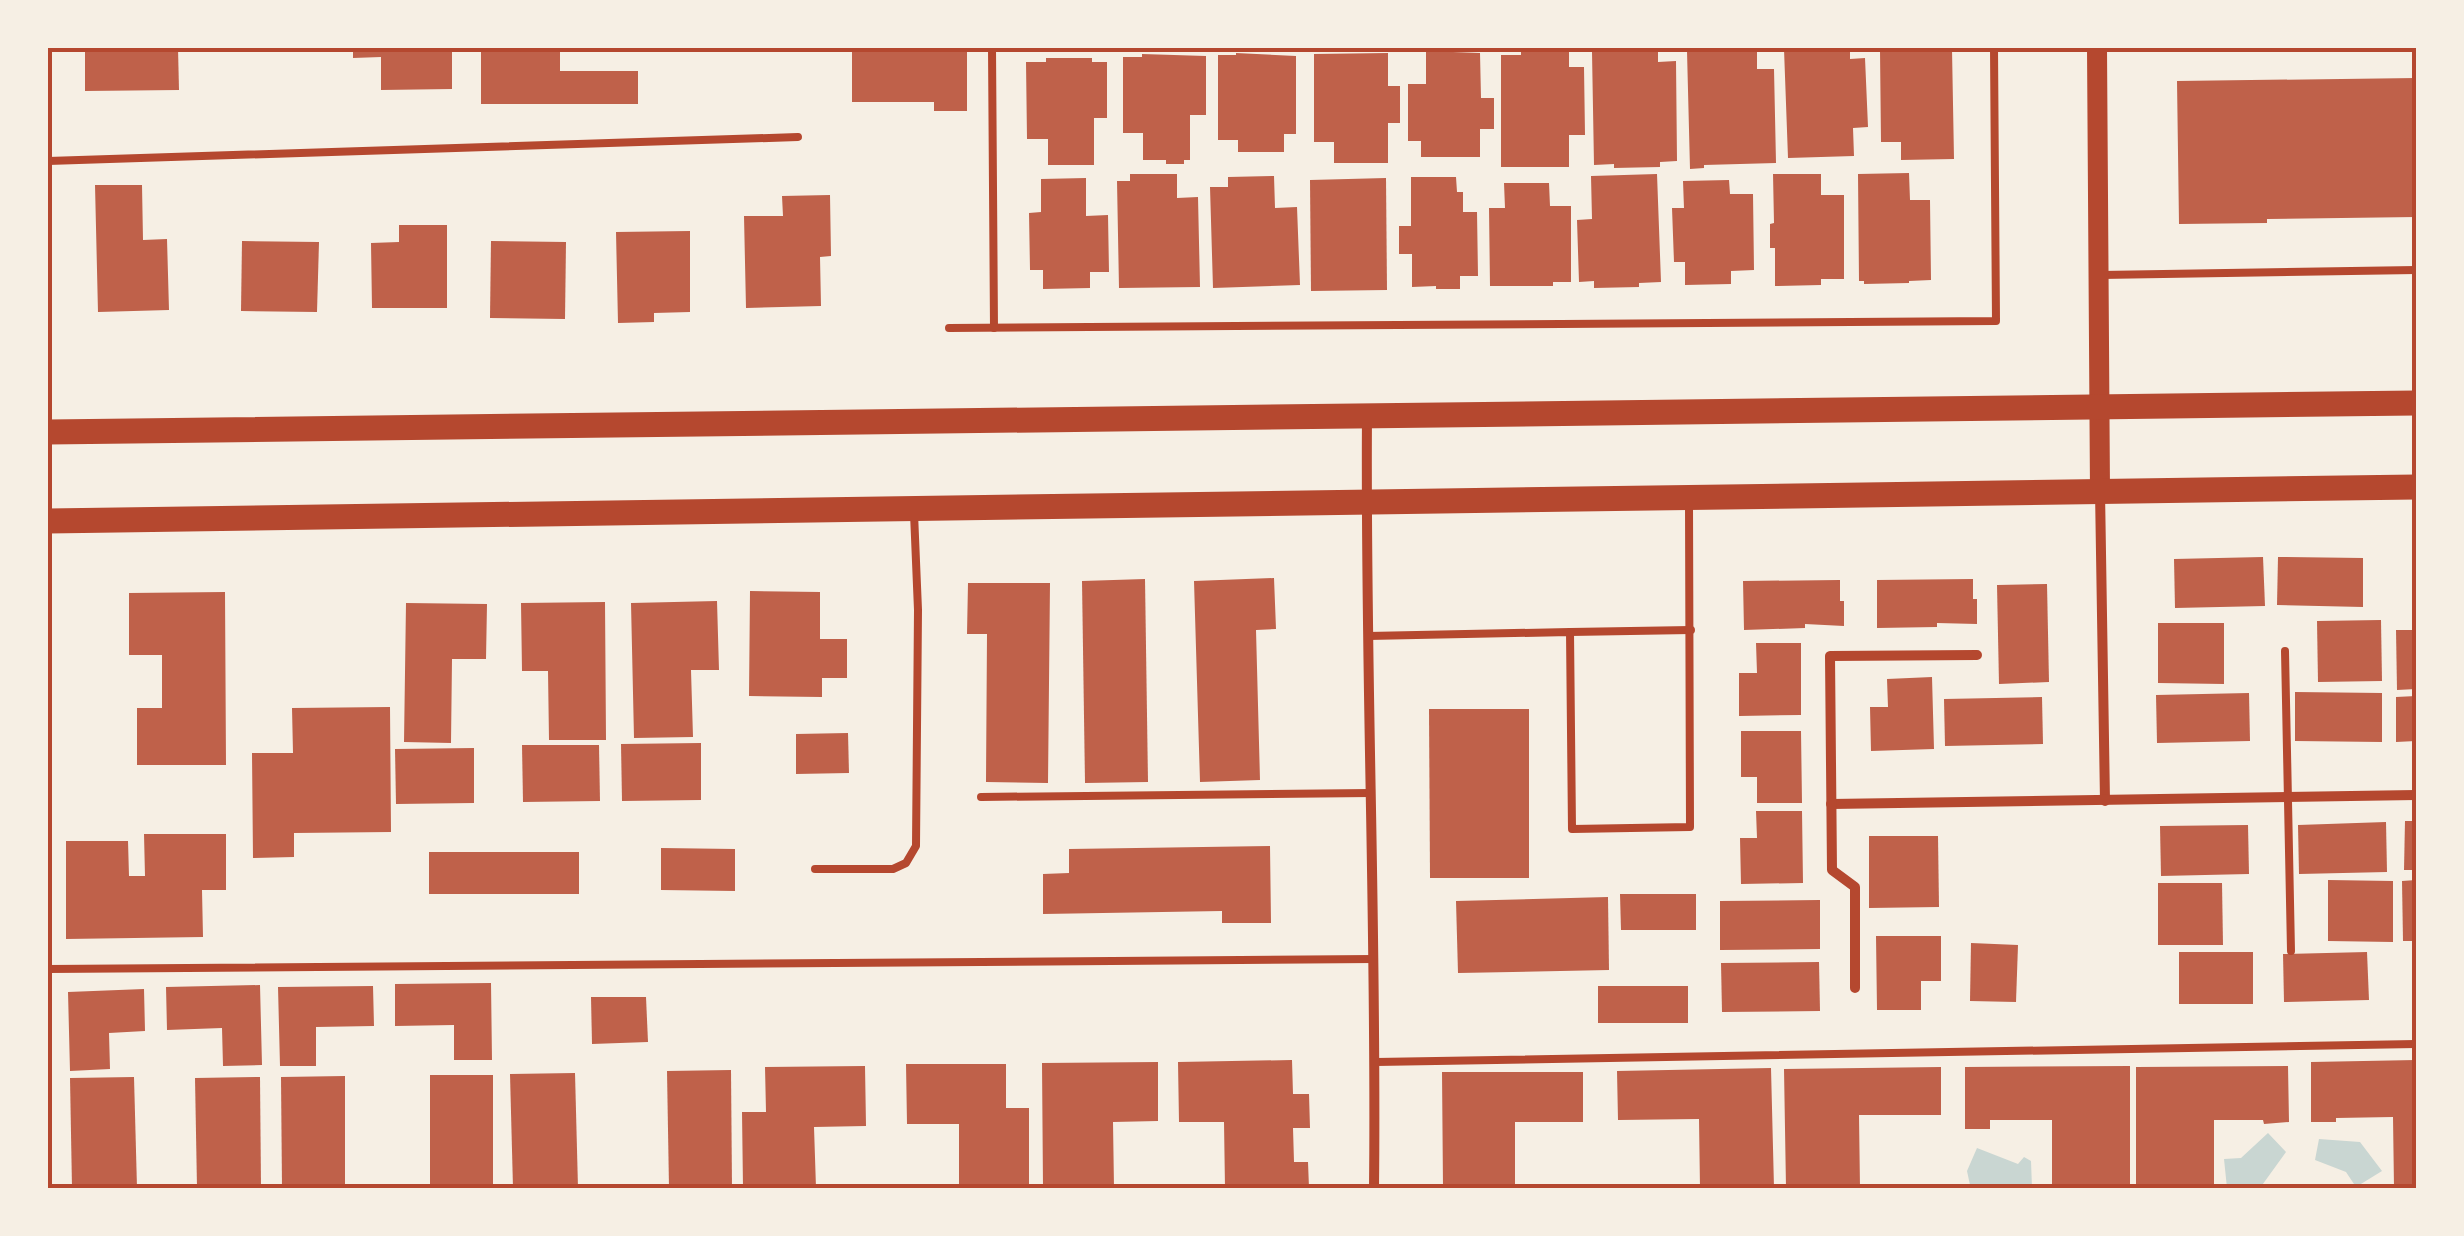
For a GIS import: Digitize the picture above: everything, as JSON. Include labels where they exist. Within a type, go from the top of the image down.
[{"type":"main road","points":[[2097,48],[2100,490]]},
{"type":"main road","points":[[48,432],[2416,402]]},
{"type":"main road","points":[[48,521],[2416,487]]},
{"type":"street","points":[[1366,415],[1376,1062],[1374,1188]]},
{"type":"street","points":[[2100,490],[2105,801]]},
{"type":"street","points":[[1855,988],[1855,888],[1832,870],[1830,656],[1977,654]]},
{"type":"street","points":[[1831,804],[2416,795]]},
{"type":"lane","points":[[992,48],[994,328]]},
{"type":"lane","points":[[949,328],[1996,321],[1994,48]]},
{"type":"lane","points":[[48,161],[798,137]]},
{"type":"lane","points":[[2098,275],[2416,270]]},
{"type":"lane","points":[[1570,632],[1572,829],[1690,826],[1689,496]]},
{"type":"lane","points":[[815,870],[894,870],[906,863],[916,846],[918,610],[914,508]]},
{"type":"lane","points":[[1368,636],[1691,630]]},
{"type":"lane","points":[[2286,651],[2290,951]]},
{"type":"lane","points":[[981,797],[1371,793]]},
{"type":"lane","points":[[48,968],[1374,958]]},
{"type":"lane","points":[[1376,1062],[2416,1044]]},
{"type":"shaded area","points":[[2268,1133],[2286,1152],[2260,1188],[2227,1188],[2224,1159],[2241,1158]]},
{"type":"shaded area","points":[[2319,1139],[2360,1142],[2382,1171],[2356,1187],[2346,1172],[2315,1160]]},
{"type":"shaded area","points":[[1977,1148],[2018,1164],[2024,1157],[2031,1161],[2032,1188],[1970,1185],[1967,1171]]},
{"type":"building","points":[[85,48],[178,48],[179,90],[85,91]]},
{"type":"building","points":[[353,48],[452,48],[452,89],[381,90],[381,57],[353,58]]},
{"type":"building","points":[[481,48],[560,48],[560,71],[638,71],[638,104],[481,104]]},
{"type":"building","points":[[967,48],[967,111],[934,111],[934,102],[852,102],[852,49]]},
{"type":"building","points":[[1658,48],[1658,62],[1676,61],[1677,161],[1660,162],[1660,167],[1594,165],[1592,52]]},
{"type":"building","points":[[1757,48],[1757,69],[1774,69],[1776,163],[1704,165],[1690,169],[1687,51]]},
{"type":"building","points":[[1850,48],[1850,59],[1865,58],[1868,127],[1853,128],[1854,156],[1788,158],[1784,49]]},
{"type":"building","points":[[1952,49],[1954,159],[1901,160],[1901,142],[1881,142],[1880,50]]},
{"type":"building","points":[[1426,51],[1480,53],[1481,98],[1494,98],[1494,129],[1480,129],[1480,157],[1421,157],[1421,141],[1408,141],[1408,84],[1426,84]]},
{"type":"building","points":[[1569,52],[1569,67],[1584,67],[1585,135],[1569,135],[1569,167],[1501,167],[1501,55]]},
{"type":"building","points":[[1388,53],[1388,86],[1400,86],[1400,123],[1388,123],[1388,163],[1334,163],[1334,142],[1314,142],[1314,54]]},
{"type":"building","points":[[1218,55],[1296,56],[1296,134],[1284,134],[1284,152],[1238,152],[1238,140],[1218,140]]},
{"type":"building","points":[[1206,56],[1206,115],[1190,115],[1190,160],[1184,160],[1184,164],[1143,160],[1143,133],[1123,133],[1123,57]]},
{"type":"building","points":[[1046,58],[1092,58],[1092,62],[1107,62],[1107,118],[1094,118],[1094,165],[1048,165],[1048,139],[1027,139],[1026,62],[1046,62]]},
{"type":"building","points":[[2416,78],[2416,217],[2179,224],[2177,81]]},
{"type":"building","points":[[1909,173],[1910,200],[1930,200],[1931,280],[1864,284],[1859,281],[1858,174]]},
{"type":"building","points":[[1130,174],[1177,174],[1177,198],[1198,197],[1200,287],[1119,288],[1117,181],[1130,181]]},
{"type":"building","points":[[1657,174],[1661,282],[1639,283],[1639,287],[1594,288],[1594,281],[1579,282],[1577,220],[1592,219],[1591,176]]},
{"type":"building","points":[[1773,174],[1821,174],[1821,195],[1844,195],[1844,279],[1821,279],[1821,285],[1775,286],[1775,248],[1770,248]]},
{"type":"building","points":[[1274,176],[1275,208],[1297,207],[1300,285],[1213,288],[1210,187],[1228,187],[1228,177]]},
{"type":"building","points":[[1411,177],[1456,177],[1457,192],[1463,192],[1463,212],[1477,212],[1478,276],[1460,276],[1460,289],[1412,287],[1412,254],[1399,254],[1399,226],[1411,226]]},
{"type":"building","points":[[1086,178],[1086,216],[1108,215],[1109,272],[1090,272],[1090,288],[1043,289],[1043,270],[1030,270],[1029,213],[1041,212],[1041,179]]},
{"type":"building","points":[[1386,178],[1387,290],[1311,291],[1310,180]]},
{"type":"building","points":[[1729,180],[1730,194],[1753,194],[1754,270],[1731,271],[1731,284],[1685,285],[1685,262],[1674,262],[1672,208],[1684,208],[1683,181]]},
{"type":"building","points":[[1504,183],[1549,183],[1550,206],[1571,206],[1571,282],[1553,282],[1553,286],[1490,286],[1489,208],[1505,208]]},
{"type":"building","points":[[95,185],[142,185],[143,240],[167,239],[169,310],[98,312]]},
{"type":"building","points":[[830,195],[831,256],[820,257],[821,306],[746,308],[744,216],[783,216],[782,196]]},
{"type":"building","points":[[399,225],[447,225],[447,308],[372,308],[371,243],[399,242]]},
{"type":"building","points":[[690,231],[690,312],[654,313],[654,322],[618,323],[616,232]]},
{"type":"building","points":[[242,241],[319,242],[317,312],[241,311]]},
{"type":"building","points":[[491,241],[566,242],[565,319],[490,318]]},
{"type":"building","points":[[2263,557],[2265,606],[2175,608],[2174,559]]},
{"type":"building","points":[[2278,557],[2363,558],[2363,607],[2277,605]]},
{"type":"building","points":[[1274,578],[1276,629],[1256,630],[1260,780],[1200,782],[1194,581]]},
{"type":"building","points":[[1145,579],[1148,782],[1085,783],[1082,581]]},
{"type":"building","points":[[1973,579],[1977,624],[1877,628],[1877,580]]},
{"type":"building","points":[[1840,580],[1844,626],[1805,624],[1805,628],[1744,630],[1743,581]]},
{"type":"building","points":[[968,583],[1050,583],[1048,783],[986,782],[987,634],[967,634]]},
{"type":"building","points":[[2047,584],[2049,682],[1999,684],[1997,585]]},
{"type":"building","points":[[750,591],[820,592],[820,639],[847,639],[847,678],[822,678],[822,697],[749,696]]},
{"type":"building","points":[[225,592],[226,765],[137,765],[137,708],[162,708],[162,655],[129,655],[129,593]]},
{"type":"building","points":[[717,601],[719,670],[691,670],[693,737],[634,738],[631,603]]},
{"type":"building","points":[[605,602],[606,740],[549,740],[548,671],[522,671],[521,603]]},
{"type":"building","points":[[406,603],[487,604],[486,659],[452,659],[451,743],[404,742]]},
{"type":"building","points":[[2381,620],[2382,681],[2318,682],[2317,621]]},
{"type":"building","points":[[2158,623],[2224,623],[2224,684],[2158,683]]},
{"type":"building","points":[[2396,630],[2416,630],[2416,689],[2397,690]]},
{"type":"building","points":[[1756,643],[1801,643],[1801,715],[1739,716],[1739,673],[1757,673]]},
{"type":"building","points":[[1932,677],[1934,749],[1871,751],[1870,707],[1888,707],[1887,679]]},
{"type":"building","points":[[2295,692],[2382,693],[2382,742],[2295,741]]},
{"type":"building","points":[[2249,693],[2250,741],[2157,743],[2156,695]]},
{"type":"building","points":[[2416,696],[2416,741],[2396,742],[2396,697]]},
{"type":"building","points":[[2042,697],[2043,744],[1945,746],[1944,699]]},
{"type":"building","points":[[390,707],[391,832],[294,833],[294,857],[253,858],[252,753],[293,753],[292,708]]},
{"type":"building","points":[[1429,709],[1529,709],[1529,878],[1430,878]]},
{"type":"building","points":[[1741,731],[1801,731],[1802,803],[1757,803],[1757,777],[1741,777]]},
{"type":"building","points":[[848,733],[849,773],[796,774],[796,734]]},
{"type":"building","points":[[701,743],[701,800],[622,801],[621,744]]},
{"type":"building","points":[[522,745],[599,745],[600,801],[523,802]]},
{"type":"building","points":[[474,748],[474,803],[396,804],[395,749]]},
{"type":"building","points":[[1756,811],[1802,811],[1803,883],[1741,884],[1740,838],[1757,838]]},
{"type":"building","points":[[2405,821],[2416,821],[2416,870],[2404,870]]},
{"type":"building","points":[[2386,822],[2387,872],[2299,874],[2298,825]]},
{"type":"building","points":[[2248,825],[2249,874],[2161,876],[2160,826]]},
{"type":"building","points":[[144,834],[226,834],[226,890],[202,890],[203,937],[66,939],[66,841],[128,841],[129,876],[145,876]]},
{"type":"building","points":[[1869,836],[1938,836],[1939,907],[1869,908]]},
{"type":"building","points":[[1270,846],[1271,923],[1222,923],[1222,911],[1043,914],[1043,874],[1069,873],[1069,849]]},
{"type":"building","points":[[661,848],[735,849],[735,891],[661,890]]},
{"type":"building","points":[[429,852],[579,852],[579,894],[429,894]]},
{"type":"building","points":[[2328,880],[2393,881],[2393,942],[2328,941]]},
{"type":"building","points":[[2416,880],[2416,941],[2403,941],[2402,881]]},
{"type":"building","points":[[2158,883],[2222,883],[2223,945],[2158,945]]},
{"type":"building","points":[[1620,894],[1696,894],[1696,930],[1621,930]]},
{"type":"building","points":[[1608,897],[1609,970],[1458,973],[1456,901]]},
{"type":"building","points":[[1820,900],[1820,949],[1720,950],[1720,901]]},
{"type":"building","points":[[1876,936],[1941,936],[1941,981],[1921,981],[1921,1010],[1877,1010]]},
{"type":"building","points":[[1971,943],[2018,945],[2016,1002],[1970,1001]]},
{"type":"building","points":[[2179,952],[2253,952],[2253,1004],[2179,1004]]},
{"type":"building","points":[[2367,952],[2369,1000],[2284,1002],[2283,954]]},
{"type":"building","points":[[1819,962],[1820,1011],[1722,1012],[1721,963]]},
{"type":"building","points":[[491,983],[492,1060],[454,1060],[454,1025],[395,1026],[395,984]]},
{"type":"building","points":[[260,985],[262,1065],[223,1066],[222,1028],[167,1030],[166,987]]},
{"type":"building","points":[[373,986],[374,1026],[316,1027],[316,1066],[280,1066],[278,987]]},
{"type":"building","points":[[1598,986],[1688,986],[1688,1023],[1598,1023]]},
{"type":"building","points":[[144,989],[145,1031],[109,1033],[110,1069],[70,1071],[68,992]]},
{"type":"building","points":[[591,997],[646,997],[648,1042],[592,1044]]},
{"type":"building","points":[[1292,1060],[1293,1094],[1309,1094],[1310,1128],[1293,1128],[1294,1162],[1308,1162],[1309,1188],[1225,1188],[1224,1122],[1179,1122],[1178,1062]]},
{"type":"building","points":[[2416,1060],[2416,1188],[2394,1188],[2393,1117],[2311,1122],[2311,1062]]},
{"type":"building","points":[[1158,1062],[1158,1121],[1113,1122],[1114,1188],[1043,1188],[1042,1063]]},
{"type":"building","points":[[906,1064],[1006,1064],[1006,1108],[1029,1108],[1029,1188],[959,1188],[959,1124],[907,1124]]},
{"type":"building","points":[[865,1066],[866,1126],[814,1127],[816,1188],[743,1188],[742,1112],[766,1112],[765,1067]]},
{"type":"building","points":[[2130,1066],[2130,1188],[2052,1188],[2052,1120],[1990,1120],[1990,1129],[1965,1129],[1965,1067]]},
{"type":"building","points":[[2288,1066],[2289,1122],[2214,1120],[2214,1188],[2136,1188],[2136,1067]]},
{"type":"building","points":[[1941,1067],[1941,1115],[1859,1115],[1860,1188],[1786,1188],[1784,1069]]},
{"type":"building","points":[[1771,1068],[1774,1188],[1700,1188],[1699,1119],[1618,1120],[1617,1071]]},
{"type":"building","points":[[731,1070],[732,1188],[669,1188],[667,1071]]},
{"type":"building","points":[[1442,1072],[1583,1072],[1583,1122],[1515,1122],[1515,1188],[1443,1188]]},
{"type":"building","points":[[575,1073],[578,1188],[513,1188],[510,1074]]},
{"type":"building","points":[[430,1075],[493,1075],[493,1188],[430,1188]]},
{"type":"building","points":[[345,1076],[345,1188],[282,1188],[281,1077]]},
{"type":"building","points":[[134,1077],[137,1188],[72,1188],[70,1078]]},
{"type":"building","points":[[260,1077],[261,1188],[197,1188],[195,1078]]}]
